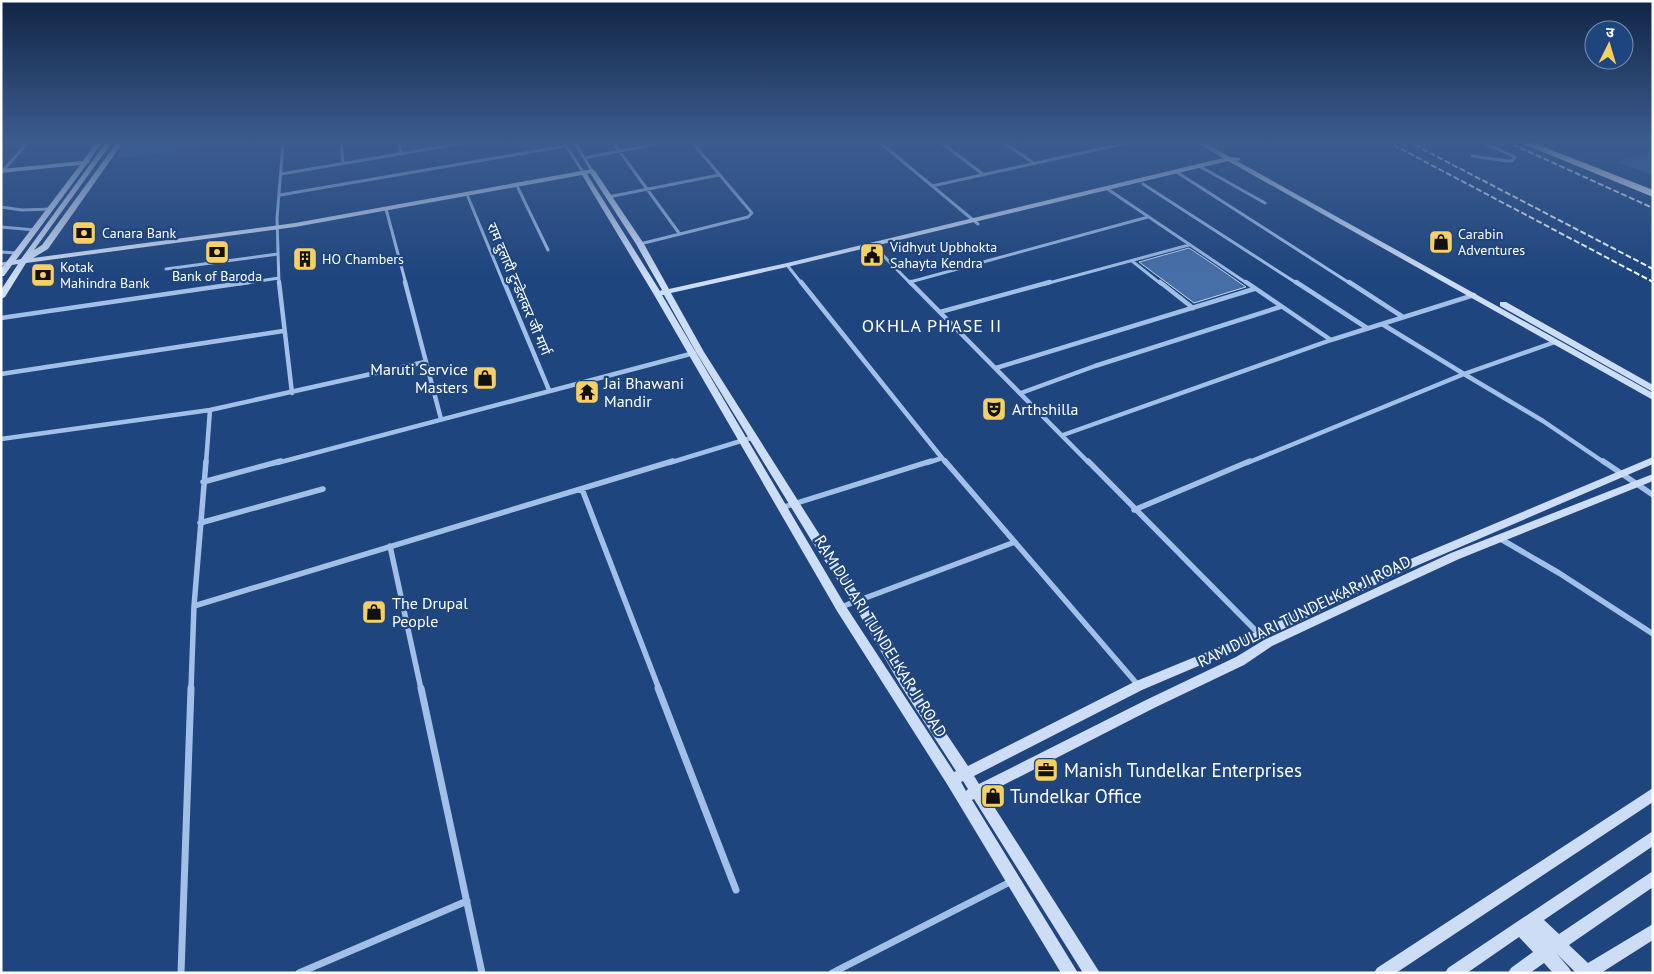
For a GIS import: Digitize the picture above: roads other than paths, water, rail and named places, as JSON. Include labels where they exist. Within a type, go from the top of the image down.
[{"type":"highway","points":[[1634,186],[1653,194]]},
{"type":"street","points":[[4,267],[17,254],[67,186]]},
{"type":"street","points":[[1,297],[77,186]]},
{"type":"street","points":[[24,262],[45,246],[89,186]]},
{"type":"street","points":[[280,186],[277,230],[279,278],[292,394]]},
{"type":"street","points":[[280,195],[330,186]]},
{"type":"street","points":[[4,267],[24,262],[277,230],[516,186]]},
{"type":"street","points":[[386,211],[525,186]]},
{"type":"street","name":"RAM DULARI TUNDELKAR JI ROAD","points":[[596,186],[789,506],[841,608],[964,799],[1070,973]]},
{"type":"street","name":"RAM DULARI TUNDELKAR JI ROAD","points":[[599,186],[640,244],[663,295]]},
{"type":"street","points":[[645,186],[679,233]]},
{"type":"street","points":[[608,197],[660,186]]},
{"type":"street","points":[[640,244],[750,215],[751,211],[729,186]]},
{"type":"street","points":[[933,186],[975,222]]},
{"type":"street","points":[[663,295],[789,267],[1123,186]]},
{"type":"street","points":[[1109,190],[1129,186]]},
{"type":"street","points":[[1147,186],[1367,328]]},
{"type":"street","points":[[1198,186],[1404,317]]},
{"type":"street","points":[[1236,186],[1265,203]]},
{"type":"street","points":[[1280,186],[1653,397]]},
{"type":"street","points":[[1282,186],[1653,389]]},
{"type":"street","points":[[518,188],[548,250]]},
{"type":"street","points":[[1109,190],[1331,340]]},
{"type":"street","name":"राम दुलारी टुन्डेलकर जी मार्ग","points":[[468,198],[549,390]]},
{"type":"street","points":[[64,204],[77,203]]},
{"type":"street","points":[[1,207],[22,210],[51,209]]},
{"type":"street","points":[[386,211],[441,419]]},
{"type":"street","points":[[910,282],[1148,217]]},
{"type":"street","points":[[1,227],[35,230]]},
{"type":"street","points":[[940,312],[1189,245]]},
{"type":"street","points":[[875,246],[1134,510],[1264,639]]},
{"type":"street","points":[[1,252],[17,254]]},
{"type":"street","points":[[166,269],[278,254]]},
{"type":"street","points":[[1132,260],[1192,308]]},
{"type":"street","points":[[789,267],[942,458],[1138,686]]},
{"type":"street","points":[[1,318],[279,278]]},
{"type":"street","points":[[996,368],[1254,289]]},
{"type":"street","points":[[1063,436],[1331,340],[1474,295]]},
{"type":"street","points":[[1020,393],[1095,366],[1280,307]]},
{"type":"street","points":[[1382,324],[1543,421],[1653,495]]},
{"type":"street","points":[[1,374],[284,332]]},
{"type":"street","points":[[1134,510],[1431,386],[1555,342]]},
{"type":"street","points":[[203,482],[696,353]]},
{"type":"street","points":[[1,439],[210,410],[292,394],[426,362]]},
{"type":"street","points":[[181,973],[194,606],[210,410]]},
{"type":"street","points":[[194,606],[748,439]]},
{"type":"street","points":[[789,506],[942,458]]},
{"type":"street","name":"RAM DULARI TUNDELKAR JI ROAD","points":[[964,799],[1150,704],[1240,661],[1264,639],[1385,575],[1653,460]]},
{"type":"street","name":"RAM DULARI TUNDELKAR JI ROAD","points":[[952,780],[1138,686],[1264,639],[1498,538],[1653,477]]},
{"type":"street","points":[[200,524],[323,489]]},
{"type":"street","points":[[582,489],[736,890]]},
{"type":"street","name":"RAM DULARI TUNDELKAR JI ROAD","points":[[789,506],[817,540],[858,602],[905,682],[977,791],[1092,973]]},
{"type":"street","points":[[1498,538],[1558,573],[1653,634]]},
{"type":"street","points":[[841,608],[1015,542]]},
{"type":"street","points":[[390,546],[482,973]]},
{"type":"street","points":[[1382,973],[1653,794]]},
{"type":"street","points":[[1453,973],[1653,838]]},
{"type":"street","points":[[1516,973],[1653,878]]},
{"type":"street","points":[[832,973],[1013,880]]},
{"type":"street","points":[[299,973],[316,969],[467,901]]},
{"type":"street","points":[[1527,924],[1558,944],[1587,973],[1653,931]]},
{"type":"street","points":[[1527,924],[1545,953],[1564,973]]},
{"type":"railway","points":[[1472,186],[1653,282]]},
{"type":"railway","points":[[1494,186],[1653,269]]},
{"type":"railway","points":[[1605,186],[1653,208]]},
{"type":"place","name":"Canara Bank","points":[[84,233]]},
{"type":"place","name":"Carabin Adventures","points":[[1441,242]]},
{"type":"place","name":"Bank of Baroda","points":[[217,252]]},
{"type":"place","name":"Vidhyut Upbhokta Sahayta Kendra","points":[[872,255]]},
{"type":"place","name":"HO Chambers","points":[[305,259]]},
{"type":"place","name":"Kotak Mahindra Bank","points":[[43,275]]},
{"type":"place","name":"Maruti Service Masters","points":[[485,378]]},
{"type":"place","name":"Jai Bhawani Mandir","points":[[587,392]]},
{"type":"place","name":"Arthshilla","points":[[994,409]]},
{"type":"place","name":"The Drupal People","points":[[374,612]]},
{"type":"place","name":"Manish Tundelkar Enterprises","points":[[1046,770]]},
{"type":"place","name":"Tundelkar Office","points":[[993,796]]},
{"type":"district","name":"OKHLA PHASE II","points":[[932,326]]}]
